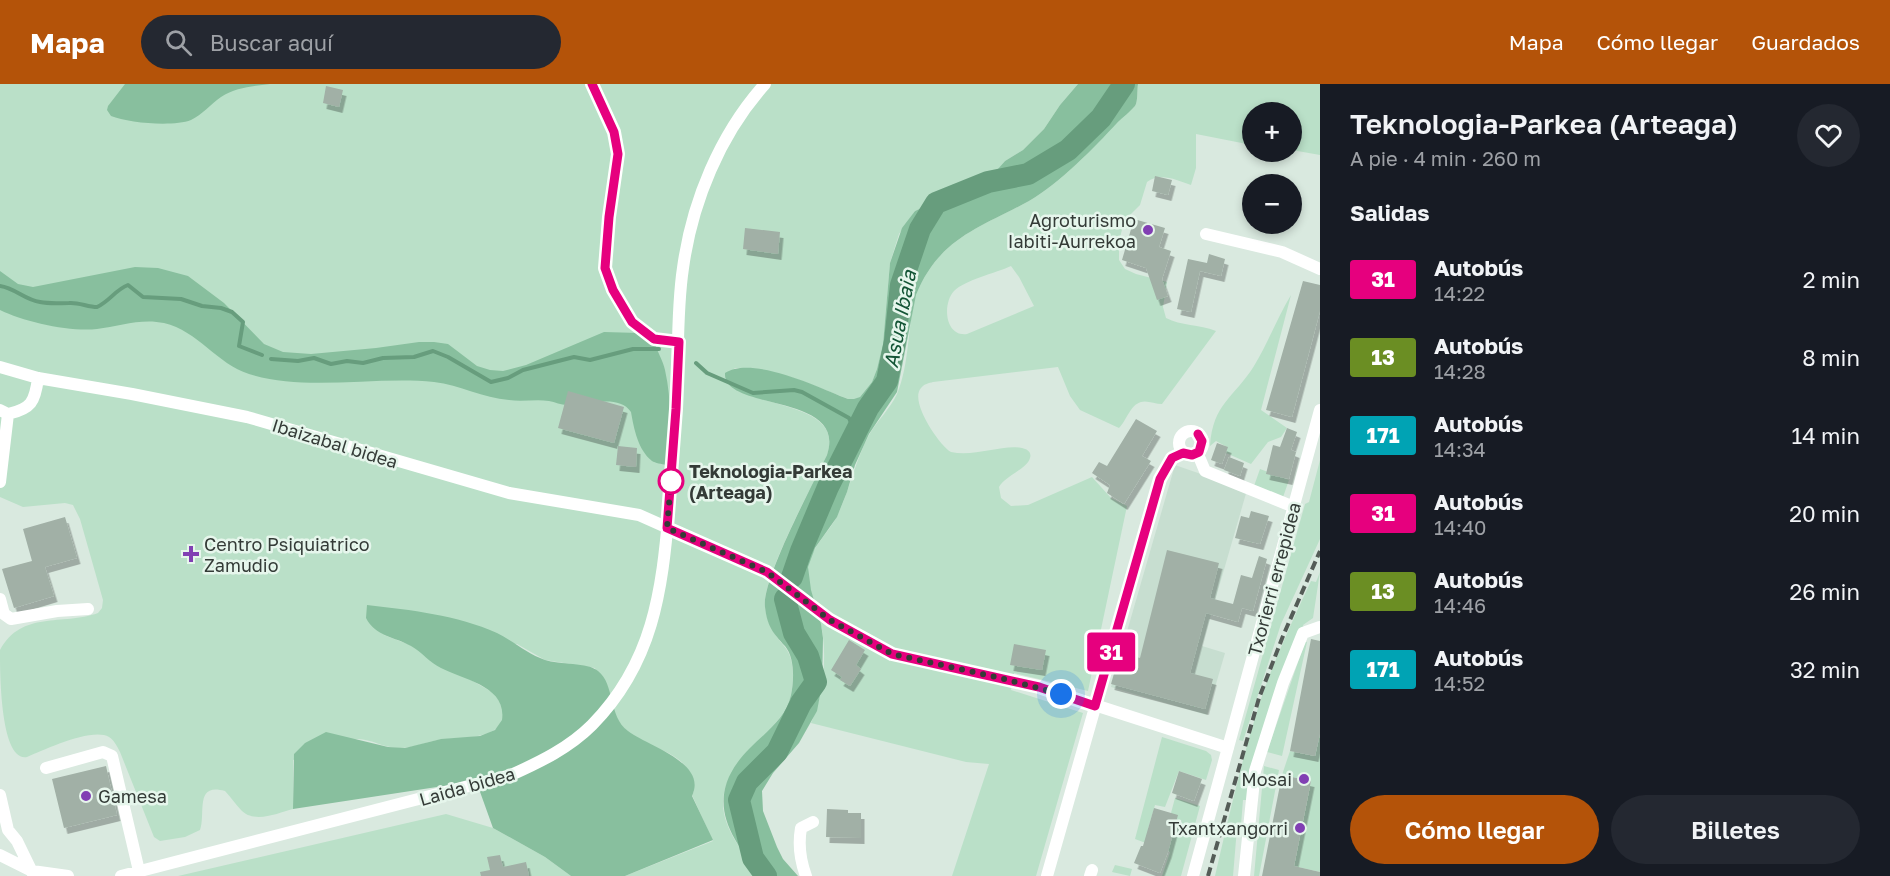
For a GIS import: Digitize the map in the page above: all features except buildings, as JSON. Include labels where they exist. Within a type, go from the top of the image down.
[{"type":"street","points":[[592,84],[614,132],[618,154],[609,217],[605,268],[613,290],[632,322],[654,339],[679,342]]},
{"type":"street","name":"Laida bidea","points":[[121,876],[512,775],[545,760],[569,745],[608,708],[632,674],[645,646],[659,598],[676,409],[683,269],[695,210],[723,145],[754,96],[765,84]]},
{"type":"street","points":[[1206,234],[1282,252],[1320,269]]},
{"type":"street","name":"Ibaizabal bidea","points":[[0,367],[38,378],[247,417],[498,490],[639,515],[767,572],[830,620],[892,654],[1039,687],[1228,748]]},
{"type":"street","points":[[0,482],[4,412],[23,411],[31,403],[38,378]]},
{"type":"street","name":"Txorierri errepidea","points":[[1193,876],[1320,412]]},
{"type":"street","points":[[1047,876],[1160,479],[1172,458],[1183,453]]},
{"type":"street","points":[[1200,459],[1206,471],[1294,507]]},
{"type":"street","points":[[0,599],[4,614],[11,619],[57,610],[88,609]]},
{"type":"street","points":[[1244,876],[1255,771],[1293,655],[1303,633],[1320,627]]},
{"type":"street","points":[[46,768],[103,752],[112,756],[139,871]]},
{"type":"street","points":[[0,795],[8,830],[17,841],[33,873]]},
{"type":"street","points":[[806,876],[801,862],[799,840],[801,828],[813,822]]},
{"type":"street","points":[[0,855],[33,873],[68,876]]},
{"type":"shaded area","points":[[1175,465],[1247,490],[1202,646],[1225,653],[1207,715],[1111,687]]},
{"type":"green space","points":[[0,84],[1078,84],[1044,129],[1023,150],[982,180],[915,211],[899,234],[890,263],[883,344],[872,382],[860,397],[854,400],[848,399],[793,378],[750,368],[735,368],[725,379],[736,389],[752,396],[809,415],[822,424],[829,437],[827,455],[789,532],[766,594],[765,607],[769,624],[788,651],[792,663],[793,683],[790,700],[778,720],[729,779],[724,792],[725,819],[730,831],[762,876],[625,876],[713,841],[692,795],[694,787],[689,771],[673,756],[641,741],[623,727],[611,706],[595,668],[545,660],[517,644],[384,635],[410,645],[492,692],[499,700],[503,710],[500,725],[486,734],[438,740],[403,748],[393,748],[368,740],[345,741],[293,760],[293,809],[266,816],[252,816],[241,810],[225,791],[215,789],[205,795],[200,830],[185,837],[160,841],[154,837],[120,752],[109,737],[91,735],[80,737],[27,757],[18,755],[11,745],[3,714],[0,650],[9,637],[20,629],[44,621],[84,617],[98,613],[102,608],[103,600],[80,519],[73,505],[65,503],[23,507],[0,497]]},
{"type":"green space","points":[[125,84],[270,84],[233,91],[191,120],[162,124],[128,121],[111,116],[107,110],[108,106]]},
{"type":"green space","points":[[1078,84],[1138,84],[1136,104],[1053,185],[1029,201],[963,237],[936,260],[916,295],[897,392],[869,434],[855,465],[837,517],[815,548],[808,567],[811,590],[823,638],[822,685],[817,711],[799,743],[773,773],[762,791],[763,811],[777,847],[783,859],[798,876],[762,876],[738,845],[730,829],[725,814],[724,798],[727,782],[736,765],[780,718],[791,695],[793,677],[791,657],[769,624],[765,607],[766,594],[789,532],[827,455],[829,435],[820,421],[803,412],[743,393],[729,385],[725,373],[737,368],[768,370],[804,381],[848,399],[860,397],[872,382],[877,369],[883,344],[890,263],[902,228],[915,211],[982,180],[1023,150],[1044,129]]},
{"type":"green space","points":[[1138,84],[1320,84],[1320,155],[1302,152],[1302,102],[1242,102],[1242,143],[1196,134],[1196,168],[1191,185],[1163,177],[1147,182],[1140,205],[1124,221],[1119,242],[1119,260],[1125,269],[1167,282],[1163,307],[1166,318],[1216,331],[1162,404],[1146,401],[1137,404],[1119,428],[1080,410],[1070,396],[1058,367],[933,382],[921,388],[918,394],[922,412],[933,432],[951,452],[970,453],[1014,447],[1024,448],[1030,452],[1028,462],[999,487],[1001,498],[1011,506],[1028,505],[1092,477],[1111,498],[1127,506],[1088,691],[1014,673],[1011,690],[1083,713],[1036,876],[952,876],[989,764],[966,762],[811,723],[822,687],[824,645],[810,588],[808,567],[816,547],[837,516],[869,435],[897,394],[904,370],[916,295],[936,260],[963,237],[1041,194],[1087,154],[1135,106]],"holes":[[[1011,266],[1034,306],[967,334],[960,334],[954,330],[950,325],[947,311],[950,297],[959,287]]]},
{"type":"green space","points":[[135,267],[158,268],[188,276],[224,303],[264,344],[283,352],[311,354],[434,342],[448,344],[477,366],[503,371],[526,365],[604,332],[639,333],[654,340],[665,370],[670,418],[666,465],[653,462],[643,451],[637,439],[631,412],[618,403],[567,405],[544,400],[509,400],[434,382],[316,383],[270,379],[238,369],[187,333],[164,323],[139,322],[86,330],[34,322],[0,310],[0,271],[18,284],[33,287]]},
{"type":"green space","points":[[1291,295],[1261,410],[1287,428],[1281,437],[1268,442],[1251,464],[1226,453],[1227,447],[1216,441],[1210,446],[1212,432],[1220,410],[1254,366]]},
{"type":"green space","points":[[1320,460],[1320,539],[1281,624],[1243,741],[1239,740],[1305,504],[1309,502]]},
{"type":"green space","points":[[1260,469],[1289,480],[1282,500],[1254,486]]},
{"type":"green space","points":[[1320,572],[1313,618],[1303,625],[1304,629],[1248,800],[1243,800],[1241,825],[1237,828],[1233,876],[1215,876],[1240,771],[1264,692],[1311,581],[1316,582]]},
{"type":"green space","points":[[367,605],[417,611],[466,622],[497,633],[545,660],[587,666],[598,671],[607,684],[614,709],[622,725],[637,737],[673,756],[684,764],[691,774],[695,784],[692,796],[713,840],[625,876],[571,876],[545,857],[493,828],[479,789],[463,783],[293,809],[294,754],[305,743],[326,732],[388,747],[405,748],[441,739],[480,736],[495,730],[502,720],[502,708],[498,699],[491,692],[437,666],[411,646],[375,629],[366,618]]},
{"type":"green space","points":[[1305,642],[1307,642],[1282,756],[1267,752]]},
{"type":"green space","points":[[1320,734],[1320,872],[1294,866],[1311,781],[1282,775],[1290,751],[1315,756]]},
{"type":"green space","points":[[1162,737],[1206,751],[1211,755],[1212,760],[1206,780],[1179,771],[1165,807],[1155,805],[1148,829],[1171,813],[1175,798],[1200,806],[1181,876],[1162,876],[1170,852],[1135,839]]},
{"type":"green space","points":[[1264,766],[1279,770],[1259,876],[1254,876]]},
{"type":"green space","points":[[446,814],[493,828],[545,857],[571,876],[178,876]]},
{"type":"green space","points":[[1115,865],[1132,869],[1130,876],[1112,872]]},
{"type":"waterway","name":"Asua Ibaia","points":[[792,577],[828,487],[868,408],[887,381],[895,341],[901,285],[920,229],[936,203],[988,182],[1028,174],[1068,150],[1101,118],[1124,84]]},
{"type":"waterway","points":[[0,286],[40,302],[72,303],[97,307],[128,285],[143,297],[181,299],[202,306],[221,308],[232,312],[243,322],[239,346],[262,355]]},
{"type":"waterway","points":[[271,359],[298,361],[314,358],[331,364],[347,361],[363,363],[383,358],[414,357],[433,351],[491,382],[508,378],[523,370],[574,357],[590,360],[633,349],[659,349]]},
{"type":"waterway","points":[[696,363],[707,373],[753,393],[794,390],[802,392],[849,418],[856,434]]},
{"type":"waterway","name":"Asua Ibaia","points":[[766,876],[753,858],[739,800],[747,782],[777,752],[801,703],[816,682],[808,656],[794,633],[785,599]]},
{"type":"railway","points":[[1208,876],[1259,698],[1320,551]]},
{"type":"bus line","name":"31","points":[[592,84],[614,132],[618,154],[609,217],[605,268],[613,290],[632,322],[654,339],[679,342],[667,528],[767,572],[830,620],[892,654],[1039,687],[1095,706],[1160,479],[1172,458],[1178,454],[1192,455],[1199,452],[1202,441],[1198,434]]},
{"type":"place","name":"Agroturismo Iabiti-Aurrekoa","points":[[1148,230]]},
{"type":"place","name":"Teknologia-Parkea (Arteaga)","points":[[671,481]]},
{"type":"place","name":"Centro Psiquiatrico Zamudio","points":[[191,554]]},
{"type":"place","name":"Mosai","points":[[1304,779]]},
{"type":"place","name":"Gamesa","points":[[86,796]]},
{"type":"place","name":"Txantxangorri","points":[[1300,828]]},
{"type":"route","points":[[671,481],[667,528],[767,572],[830,620],[876,647],[892,654],[1061,694]]}]
